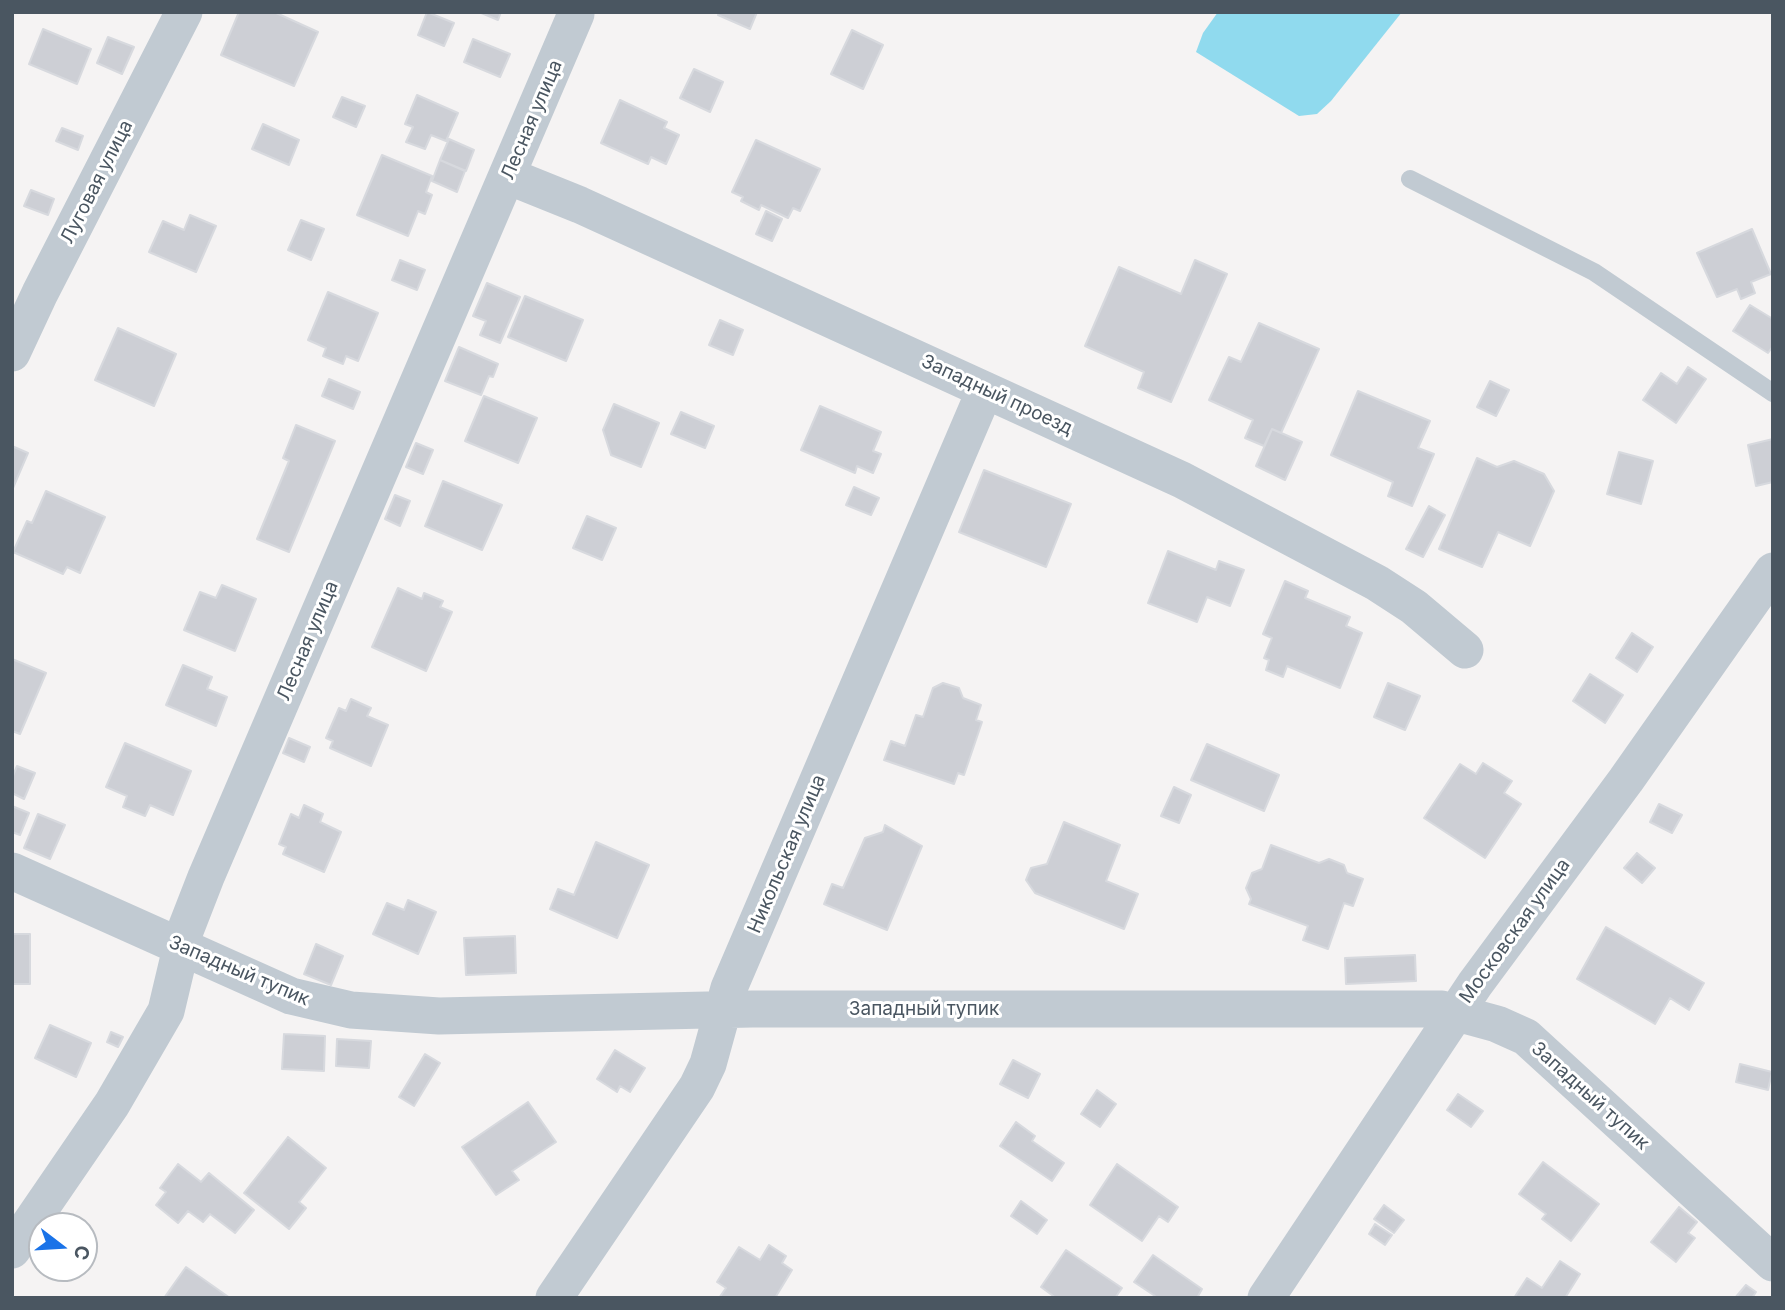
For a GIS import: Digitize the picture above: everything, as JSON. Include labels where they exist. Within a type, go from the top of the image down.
[{"type":"street","name":"Луговая улица","points":[[12,353],[184,12]]},
{"type":"street","name":"Лесная улица","points":[[12,1250],[112,1104],[166,1011],[182,947],[206,877],[509,176],[576,14]]},
{"type":"street","name":"Западный проезд","points":[[509,176],[580,205],[1182,480],[1377,583],[1414,607],[1465,649]]},
{"type":"street","name":"Никольская улица","points":[[554,1298],[697,1087],[708,1064],[729,988],[985,390]]},
{"type":"street","name":"Московская улица","points":[[1266,1298],[1457,1012],[1773,571]]},
{"type":"street","name":"Западный тупик","points":[[12,871],[291,996],[351,1010],[439,1016],[723,1010],[1413,1008],[1457,1012],[1497,1024],[1525,1037],[1773,1263]]},
{"type":"lane","points":[[1410,179],[1594,272],[1773,393]]},
{"type":"water","points":[[1218,12],[1402,12],[1331,101],[1317,114],[1299,116],[1196,52],[1203,33]]},
{"type":"building","points":[[239,12],[274,12],[318,32],[294,86],[221,55]]},
{"type":"building","points":[[427,12],[454,23],[444,46],[418,35]]},
{"type":"building","points":[[479,12],[501,12],[498,20]]},
{"type":"building","points":[[719,12],[757,12],[750,29],[718,15]]},
{"type":"building","points":[[43,29],[91,49],[77,84],[29,64]]},
{"type":"building","points":[[852,30],[883,45],[863,89],[831,74]]},
{"type":"building","points":[[108,37],[134,47],[122,74],[97,63]]},
{"type":"building","points":[[473,39],[510,54],[500,77],[464,62]]},
{"type":"building","points":[[694,69],[723,82],[710,112],[680,98]]},
{"type":"building","points":[[417,95],[458,113],[446,141],[431,135],[425,149],[406,142],[413,127],[405,124]]},
{"type":"building","points":[[342,97],[365,106],[356,127],[333,117]]},
{"type":"building","points":[[620,100],[667,122],[664,128],[679,135],[666,164],[651,157],[648,164],[601,143]]},
{"type":"building","points":[[263,124],[299,140],[289,165],[252,149]]},
{"type":"building","points":[[62,128],[83,136],[78,150],[56,141]]},
{"type":"building","points":[[449,139],[474,150],[466,171],[440,160]]},
{"type":"building","points":[[756,140],[820,169],[800,211],[793,208],[788,218],[761,205],[759,210],[741,201],[743,197],[732,192]]},
{"type":"building","points":[[382,155],[432,176],[426,192],[432,195],[425,214],[418,211],[408,236],[357,215]]},
{"type":"building","points":[[440,160],[465,171],[457,192],[432,181]]},
{"type":"building","points":[[31,190],[54,199],[48,215],[24,206]]},
{"type":"building","points":[[766,211],[782,219],[772,241],[756,234]]},
{"type":"building","points":[[190,215],[216,226],[196,272],[149,252],[163,221],[184,230]]},
{"type":"building","points":[[301,220],[324,229],[311,260],[288,250]]},
{"type":"building","points":[[1752,229],[1771,274],[1751,282],[1755,293],[1741,299],[1737,289],[1717,297],[1697,253]]},
{"type":"building","points":[[400,260],[425,270],[417,290],[392,280]]},
{"type":"building","points":[[1195,260],[1227,274],[1171,402],[1138,388],[1144,372],[1085,346],[1119,267],[1181,294]]},
{"type":"building","points":[[487,283],[520,297],[500,343],[480,335],[486,321],[473,316]]},
{"type":"building","points":[[328,292],[378,313],[358,361],[346,356],[343,364],[323,356],[326,348],[308,340]]},
{"type":"building","points":[[525,296],[583,320],[566,361],[508,337]]},
{"type":"building","points":[[1750,305],[1773,319],[1773,346],[1768,353],[1733,331]]},
{"type":"building","points":[[720,320],[743,330],[733,355],[709,345]]},
{"type":"building","points":[[1259,323],[1319,349],[1281,433],[1272,429],[1264,446],[1245,438],[1253,420],[1209,400],[1229,357],[1241,362]]},
{"type":"building","points":[[118,328],[176,354],[154,406],[95,380]]},
{"type":"building","points":[[459,347],[498,364],[493,377],[489,376],[481,395],[445,381]]},
{"type":"building","points":[[1688,367],[1706,379],[1676,423],[1643,400],[1661,373],[1677,384]]},
{"type":"building","points":[[329,379],[360,392],[353,409],[322,396]]},
{"type":"building","points":[[1490,381],[1509,390],[1496,416],[1477,407]]},
{"type":"building","points":[[1358,391],[1430,421],[1418,448],[1434,454],[1412,506],[1388,496],[1393,482],[1331,455]]},
{"type":"building","points":[[484,396],[537,418],[518,463],[465,441]]},
{"type":"building","points":[[614,404],[659,423],[641,467],[611,455],[603,430]]},
{"type":"building","points":[[820,406],[881,432],[873,451],[881,454],[873,473],[857,466],[855,473],[801,450]]},
{"type":"building","points":[[681,412],[714,426],[705,448],[671,434]]},
{"type":"building","points":[[296,425],[335,441],[289,552],[257,539],[289,461],[283,458]]},
{"type":"building","points":[[1272,429],[1302,442],[1285,480],[1256,466]]},
{"type":"building","points":[[1773,439],[1773,482],[1756,486],[1748,445]]},
{"type":"building","points":[[416,443],[433,450],[423,474],[406,467]]},
{"type":"building","points":[[12,446],[28,453],[13,488],[12,488]]},
{"type":"building","points":[[1619,452],[1653,461],[1641,504],[1607,494]]},
{"type":"building","points":[[1477,458],[1497,467],[1514,461],[1544,474],[1554,491],[1530,546],[1498,532],[1482,567],[1439,549]]},
{"type":"building","points":[[984,470],[1071,504],[1046,567],[959,532]]},
{"type":"building","points":[[443,481],[502,505],[482,550],[425,526]]},
{"type":"building","points":[[854,487],[879,498],[871,515],[846,505]]},
{"type":"building","points":[[46,491],[105,517],[80,573],[67,567],[63,574],[13,552],[27,521],[32,523]]},
{"type":"building","points":[[395,495],[410,501],[400,526],[385,519]]},
{"type":"building","points":[[1429,506],[1445,515],[1423,557],[1406,549]]},
{"type":"building","points":[[587,516],[616,528],[602,560],[573,548]]},
{"type":"building","points":[[1168,551],[1216,570],[1219,561],[1244,570],[1230,606],[1207,597],[1197,622],[1148,603]]},
{"type":"building","points":[[1285,581],[1308,591],[1305,598],[1350,617],[1346,626],[1362,633],[1340,688],[1287,666],[1283,677],[1266,670],[1269,660],[1264,658],[1272,638],[1263,634]]},
{"type":"building","points":[[222,585],[256,599],[235,651],[184,630],[200,592],[216,598]]},
{"type":"building","points":[[398,588],[422,599],[424,593],[443,601],[440,607],[452,612],[426,671],[372,647]]},
{"type":"building","points":[[1632,633],[1653,647],[1637,672],[1616,658]]},
{"type":"building","points":[[12,659],[46,673],[20,734],[12,731]]},
{"type":"building","points":[[183,665],[212,677],[207,689],[227,697],[216,726],[166,705]]},
{"type":"building","points":[[1590,674],[1623,695],[1605,723],[1573,701]]},
{"type":"building","points":[[943,683],[959,688],[963,698],[981,705],[976,720],[982,722],[964,775],[958,773],[954,784],[884,760],[891,741],[905,746],[916,715],[923,717],[933,688]]},
{"type":"building","points":[[1388,683],[1420,696],[1405,730],[1374,717]]},
{"type":"building","points":[[351,699],[371,708],[367,716],[388,725],[371,766],[330,748],[333,741],[326,738],[339,708],[346,711]]},
{"type":"building","points":[[289,738],[310,747],[304,762],[283,753]]},
{"type":"building","points":[[125,743],[191,771],[173,815],[150,805],[145,816],[123,807],[127,796],[106,787]]},
{"type":"building","points":[[1207,744],[1279,775],[1264,811],[1191,780]]},
{"type":"building","points":[[1483,763],[1512,781],[1504,793],[1521,804],[1485,858],[1424,818],[1460,764],[1476,774]]},
{"type":"building","points":[[17,766],[35,773],[24,799],[12,793],[12,778]]},
{"type":"building","points":[[1174,787],[1191,795],[1179,823],[1161,816]]},
{"type":"building","points":[[1659,804],[1682,815],[1672,833],[1650,822]]},
{"type":"building","points":[[304,805],[323,814],[320,822],[341,832],[324,872],[283,854],[286,847],[279,844],[291,814],[299,818]]},
{"type":"building","points":[[12,806],[29,813],[20,835],[12,832]]},
{"type":"building","points":[[38,814],[65,825],[50,859],[24,848]]},
{"type":"building","points":[[1064,822],[1120,845],[1106,881],[1138,894],[1124,929],[1035,893],[1026,880],[1031,868],[1047,864]]},
{"type":"building","points":[[885,825],[922,846],[887,930],[824,904],[832,884],[843,888],[865,838],[883,832]]},
{"type":"building","points":[[596,842],[649,865],[617,938],[550,909],[558,889],[574,895]]},
{"type":"building","points":[[1271,845],[1319,863],[1329,859],[1344,865],[1347,873],[1363,879],[1353,906],[1344,903],[1328,949],[1303,940],[1308,926],[1249,904],[1251,899],[1246,888],[1252,873],[1262,869]]},
{"type":"building","points":[[1637,853],[1655,868],[1642,883],[1624,868]]},
{"type":"building","points":[[408,900],[436,912],[418,954],[373,934],[387,903],[404,910]]},
{"type":"building","points":[[1606,927],[1704,983],[1689,1010],[1670,998],[1655,1024],[1577,979]]},
{"type":"building","points":[[12,934],[30,934],[30,984],[12,984]]},
{"type":"building","points":[[515,936],[516,973],[466,975],[464,938]]},
{"type":"building","points":[[316,944],[343,956],[331,985],[304,974]]},
{"type":"building","points":[[1415,955],[1416,981],[1346,984],[1345,958]]},
{"type":"building","points":[[50,1025],[91,1043],[76,1077],[35,1058]]},
{"type":"building","points":[[111,1032],[123,1037],[118,1047],[107,1042]]},
{"type":"building","points":[[284,1034],[325,1036],[324,1071],[282,1069]]},
{"type":"building","points":[[337,1039],[371,1041],[369,1068],[336,1066]]},
{"type":"building","points":[[615,1050],[645,1068],[630,1092],[620,1086],[617,1092],[597,1079]]},
{"type":"building","points":[[425,1054],[440,1063],[414,1106],[399,1097]]},
{"type":"building","points":[[1013,1060],[1040,1074],[1028,1098],[1000,1084]]},
{"type":"building","points":[[1740,1064],[1772,1072],[1768,1090],[1736,1082]]},
{"type":"building","points":[[1097,1090],[1116,1104],[1100,1127],[1081,1114]]},
{"type":"building","points":[[1458,1094],[1483,1111],[1471,1127],[1447,1110]]},
{"type":"building","points":[[528,1102],[556,1142],[512,1171],[519,1180],[496,1195],[462,1147]]},
{"type":"building","points":[[1016,1122],[1035,1136],[1032,1141],[1064,1163],[1052,1181],[1000,1146]]},
{"type":"building","points":[[288,1137],[326,1168],[299,1202],[306,1208],[289,1229],[244,1193]]},
{"type":"building","points":[[1543,1162],[1599,1204],[1571,1241],[1542,1219],[1546,1214],[1519,1194]]},
{"type":"building","points":[[178,1164],[201,1182],[209,1173],[254,1210],[235,1233],[210,1214],[203,1222],[188,1211],[178,1223],[156,1205],[166,1192],[160,1188]]},
{"type":"building","points":[[1117,1164],[1178,1207],[1168,1222],[1159,1216],[1142,1241],[1090,1205]]},
{"type":"building","points":[[1021,1201],[1047,1220],[1037,1234],[1011,1216]]},
{"type":"building","points":[[1384,1205],[1404,1220],[1394,1233],[1374,1219]]},
{"type":"building","points":[[1679,1207],[1697,1222],[1688,1233],[1695,1238],[1676,1262],[1651,1242]]},
{"type":"building","points":[[1375,1224],[1392,1235],[1385,1245],[1369,1234]]},
{"type":"building","points":[[769,1245],[786,1256],[782,1263],[792,1270],[775,1298],[719,1298],[726,1288],[717,1282],[739,1247],[760,1260]]},
{"type":"building","points":[[1066,1250],[1122,1288],[1115,1298],[1056,1298],[1041,1287]]},
{"type":"building","points":[[1153,1255],[1202,1289],[1197,1298],[1158,1298],[1134,1282]]},
{"type":"building","points":[[1560,1261],[1580,1274],[1565,1298],[1514,1298],[1527,1278],[1542,1288]]},
{"type":"building","points":[[186,1267],[230,1298],[164,1298]]},
{"type":"building","points":[[1746,1285],[1756,1292],[1752,1298],[1735,1298]]}]
